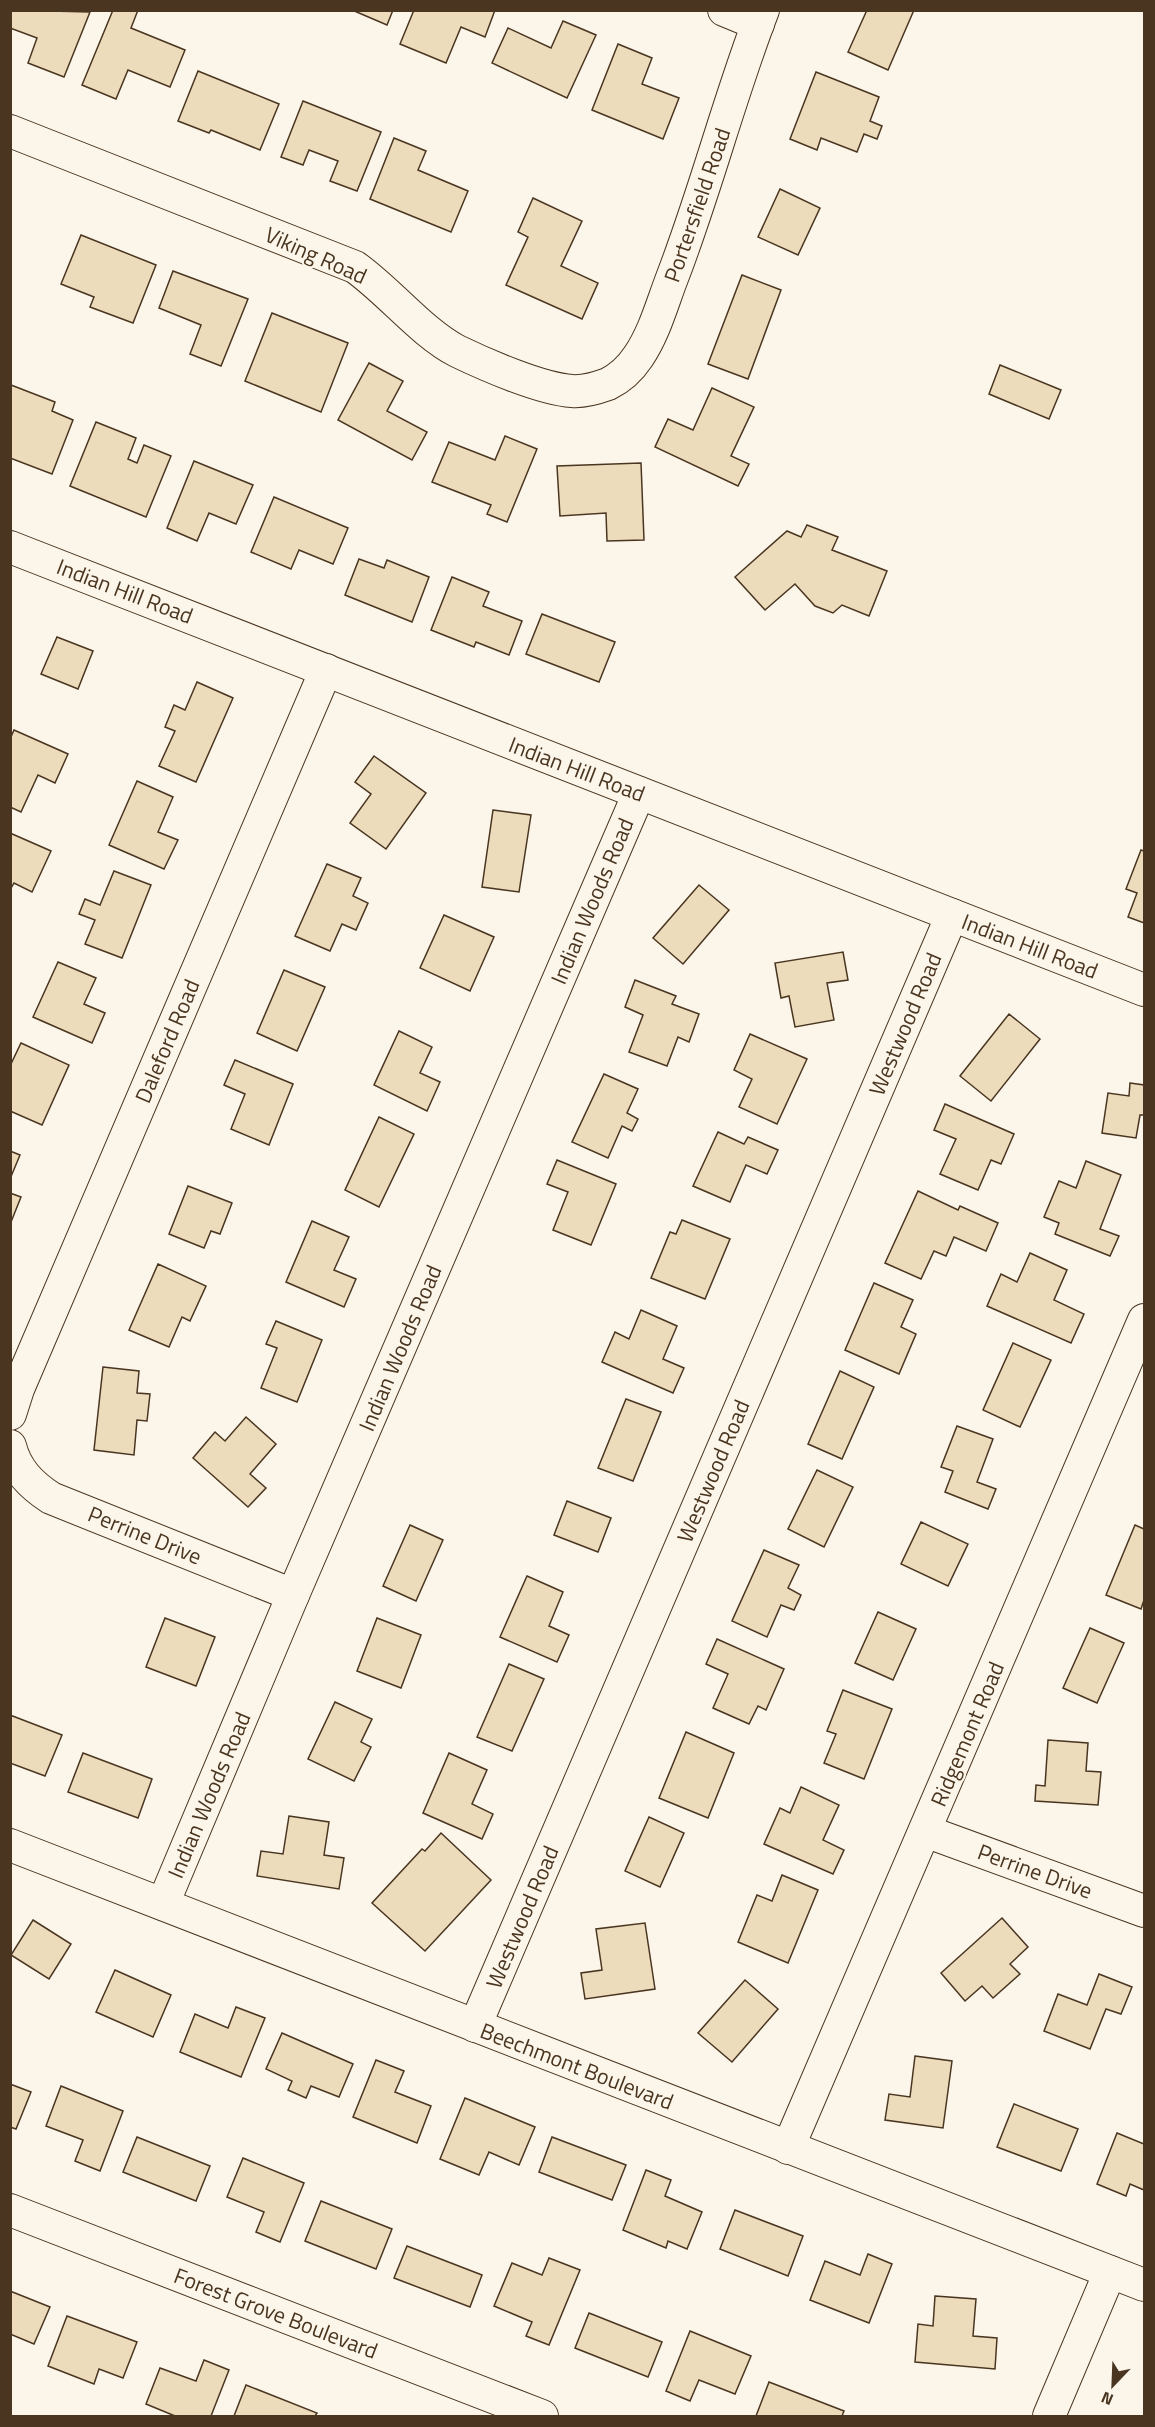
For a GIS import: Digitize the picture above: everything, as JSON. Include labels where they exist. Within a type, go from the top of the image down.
[{"type":"street","points":[[724,10],[760,17]]},
{"type":"street","name":"Portersfield Road","points":[[607,384],[622,377],[650,334],[684,248],[760,17]]},
{"type":"street","name":"Viking Road","points":[[10,131],[355,267],[374,281],[435,336],[456,350],[555,389],[574,392],[607,384]]},
{"type":"street","name":"Indian Hill Road","points":[[12,550],[326,669],[1144,990]]},
{"type":"street","name":"Daleford Road","points":[[10,1414],[18,1389],[326,669]]},
{"type":"street","name":"Indian Woods Road","points":[[163,1904],[293,1595],[639,793]]},
{"type":"street","name":"Westwood Road","points":[[476,2026],[952,915]]},
{"type":"street","name":"Ridgemont Road","points":[[788,2148],[1144,1320]]},
{"type":"street","name":"Perrine Drive","points":[[11,1450],[28,1480],[51,1498],[293,1595]]},
{"type":"street","name":"Perrine Drive","points":[[925,1831],[1144,1911]]},
{"type":"street","name":"Beechmont Boulevard","points":[[10,1845],[1144,2285]]},
{"type":"street","name":"Forest Grove Boulevard","points":[[10,2210],[542,2416]]},
{"type":"street","points":[[1049,2416],[1110,2272]]},
{"type":"building","points":[[10,10],[90,12],[64,77],[28,63],[37,38],[10,28]]},
{"type":"building","points":[[113,10],[138,10],[131,28],[185,50],[170,87],[128,70],[116,99],[82,85]]},
{"type":"building","points":[[352,10],[393,10],[387,25]]},
{"type":"building","points":[[414,10],[495,10],[485,37],[461,27],[446,63],[400,44]]},
{"type":"building","points":[[867,10],[914,10],[888,70],[848,52]]},
{"type":"building","points":[[563,21],[596,35],[567,98],[492,63],[508,28],[551,48]]},
{"type":"building","points":[[618,44],[652,58],[642,84],[679,98],[663,139],[592,110]]},
{"type":"building","points":[[198,71],[279,104],[260,150],[211,130],[209,133],[178,121]]},
{"type":"building","points":[[816,72],[879,97],[870,121],[882,126],[877,139],[864,134],[857,152],[821,138],[817,150],[790,139]]},
{"type":"building","points":[[303,101],[381,132],[357,191],[330,181],[338,161],[309,150],[303,165],[281,157]]},
{"type":"building","points":[[394,138],[426,151],[418,170],[468,191],[451,232],[370,199]]},
{"type":"building","points":[[780,189],[820,208],[798,255],[758,237]]},
{"type":"building","points":[[533,198],[582,221],[561,266],[598,283],[582,319],[506,285],[528,237],[518,232]]},
{"type":"building","points":[[81,235],[156,265],[133,323],[90,307],[94,297],[61,284]]},
{"type":"building","points":[[173,271],[248,299],[221,366],[190,354],[201,325],[159,308]]},
{"type":"building","points":[[742,275],[781,290],[748,379],[708,364]]},
{"type":"building","points":[[272,313],[348,343],[321,412],[245,381]]},
{"type":"building","points":[[369,363],[403,381],[387,411],[427,432],[412,460],[338,420]]},
{"type":"building","points":[[1000,365],[1061,390],[1049,419],[989,394]]},
{"type":"building","points":[[11,385],[55,402],[52,411],[73,420],[52,474],[10,458]]},
{"type":"building","points":[[712,388],[754,407],[731,456],[749,464],[738,486],[655,447],[668,419],[693,430]]},
{"type":"building","points":[[96,422],[136,438],[128,459],[137,463],[144,445],[171,456],[146,517],[70,486]]},
{"type":"building","points":[[505,436],[537,449],[507,522],[487,514],[491,505],[432,482],[449,442],[495,460]]},
{"type":"building","points":[[194,461],[253,485],[236,524],[209,513],[197,541],[167,528]]},
{"type":"building","points":[[641,463],[644,540],[607,541],[606,513],[560,516],[557,466]]},
{"type":"building","points":[[274,497],[348,528],[333,564],[299,550],[291,569],[251,552]]},
{"type":"building","points":[[807,525],[838,537],[832,550],[887,571],[869,616],[842,605],[833,613],[815,606],[795,584],[765,610],[735,577],[787,531],[801,537]]},
{"type":"building","points":[[359,559],[384,568],[387,560],[429,577],[412,622],[345,595]]},
{"type":"building","points":[[452,577],[489,592],[483,606],[522,621],[509,655],[476,642],[474,647],[431,630]]},
{"type":"building","points":[[542,614],[615,642],[599,682],[526,654]]},
{"type":"building","points":[[57,637],[93,651],[78,689],[41,674]]},
{"type":"building","points":[[197,682],[233,698],[196,782],[159,766],[175,731],[165,727],[174,705],[185,710]]},
{"type":"building","points":[[14,730],[68,754],[55,783],[38,775],[21,812],[10,807],[10,739]]},
{"type":"building","points":[[374,756],[426,793],[386,849],[350,823],[371,794],[355,782]]},
{"type":"building","points":[[137,781],[173,797],[158,832],[178,840],[164,869],[109,845]]},
{"type":"building","points":[[493,810],[531,815],[519,892],[482,887]]},
{"type":"building","points":[[10,833],[51,851],[32,892],[14,883],[10,890]]},
{"type":"building","points":[[1141,850],[1144,851],[1144,923],[1128,917],[1137,893],[1126,889]]},
{"type":"building","points":[[327,864],[361,878],[353,896],[368,903],[356,930],[342,924],[330,951],[295,936]]},
{"type":"building","points":[[114,871],[151,885],[122,958],[85,944],[95,920],[79,914],[85,899],[100,905]]},
{"type":"building","points":[[699,885],[729,910],[683,964],[653,938]]},
{"type":"building","points":[[444,915],[494,937],[470,991],[420,968]]},
{"type":"building","points":[[843,952],[848,980],[827,983],[834,1020],[795,1027],[789,996],[781,998],[775,963]]},
{"type":"building","points":[[58,962],[96,978],[84,1004],[105,1013],[92,1043],[33,1017]]},
{"type":"building","points":[[284,970],[325,987],[297,1051],[257,1033]]},
{"type":"building","points":[[635,980],[676,996],[672,1004],[699,1014],[689,1042],[678,1037],[667,1066],[629,1052],[643,1015],[625,1007]]},
{"type":"building","points":[[1009,1014],[1040,1039],[991,1101],[960,1076]]},
{"type":"building","points":[[399,1031],[432,1047],[420,1073],[440,1082],[427,1111],[374,1085]]},
{"type":"building","points":[[750,1034],[807,1059],[777,1124],[739,1107],[752,1079],[734,1070]]},
{"type":"building","points":[[21,1043],[69,1065],[42,1125],[10,1111],[10,1066]]},
{"type":"building","points":[[235,1060],[293,1084],[269,1145],[231,1129],[245,1094],[224,1085]]},
{"type":"building","points":[[604,1074],[638,1089],[627,1113],[638,1119],[632,1131],[622,1126],[608,1158],[572,1142]]},
{"type":"building","points":[[1130,1083],[1144,1085],[1144,1115],[1140,1115],[1136,1138],[1102,1133],[1108,1093],[1129,1096]]},
{"type":"building","points":[[945,1104],[1014,1134],[1001,1164],[991,1160],[978,1190],[940,1174],[956,1139],[934,1130]]},
{"type":"building","points":[[379,1117],[414,1134],[379,1207],[345,1190]]},
{"type":"building","points":[[718,1132],[744,1144],[748,1137],[778,1150],[767,1174],[746,1165],[730,1202],[693,1186]]},
{"type":"building","points":[[10,1151],[20,1155],[10,1179]]},
{"type":"building","points":[[557,1160],[616,1184],[591,1245],[553,1230],[568,1192],[547,1184]]},
{"type":"building","points":[[1086,1161],[1121,1175],[1100,1229],[1119,1236],[1110,1256],[1055,1234],[1059,1223],[1044,1217],[1059,1181],[1076,1188]]},
{"type":"building","points":[[188,1186],[232,1203],[220,1234],[211,1231],[204,1248],[169,1234]]},
{"type":"building","points":[[918,1191],[958,1210],[960,1206],[998,1223],[986,1251],[954,1237],[946,1256],[934,1251],[921,1279],[885,1263]]},
{"type":"building","points":[[10,1193],[21,1197],[11,1222],[10,1222]]},
{"type":"building","points":[[682,1220],[730,1239],[705,1299],[651,1278],[670,1232],[676,1234]]},
{"type":"building","points":[[312,1221],[349,1237],[334,1270],[356,1279],[344,1307],[286,1282]]},
{"type":"building","points":[[1030,1253],[1067,1270],[1054,1300],[1084,1314],[1071,1343],[987,1306],[1001,1274],[1017,1282]]},
{"type":"building","points":[[158,1264],[206,1286],[190,1321],[182,1317],[169,1347],[129,1330]]},
{"type":"building","points":[[874,1283],[913,1300],[901,1327],[916,1334],[899,1374],[845,1350]]},
{"type":"building","points":[[641,1310],[677,1326],[663,1359],[684,1368],[673,1393],[602,1362],[615,1332],[629,1339]]},
{"type":"building","points":[[276,1321],[322,1340],[297,1402],[261,1388],[277,1348],[266,1344]]},
{"type":"building","points":[[1013,1343],[1051,1360],[1020,1427],[983,1410]]},
{"type":"building","points":[[103,1367],[139,1371],[137,1393],[150,1394],[147,1421],[137,1420],[134,1455],[94,1450]]},
{"type":"building","points":[[840,1371],[874,1387],[842,1459],[808,1444]]},
{"type":"building","points":[[626,1399],[661,1412],[633,1481],[598,1468]]},
{"type":"building","points":[[246,1417],[276,1444],[250,1474],[266,1488],[248,1507],[193,1458],[215,1432],[225,1441]]},
{"type":"building","points":[[957,1426],[993,1439],[977,1482],[996,1489],[988,1509],[945,1492],[953,1471],[941,1467]]},
{"type":"building","points":[[817,1470],[853,1487],[824,1547],[788,1529]]},
{"type":"building","points":[[567,1501],[611,1518],[598,1552],[554,1535]]},
{"type":"building","points":[[921,1522],[968,1544],[948,1586],[901,1564]]},
{"type":"building","points":[[410,1525],[443,1540],[416,1601],[383,1586]]},
{"type":"building","points":[[1135,1525],[1144,1529],[1144,1600],[1141,1609],[1106,1595]]},
{"type":"building","points":[[764,1550],[799,1565],[788,1588],[801,1595],[794,1610],[781,1605],[767,1637],[732,1621]]},
{"type":"building","points":[[527,1576],[563,1592],[549,1626],[569,1635],[557,1662],[500,1637]]},
{"type":"building","points":[[878,1612],[916,1629],[893,1680],[855,1663]]},
{"type":"building","points":[[165,1618],[215,1637],[196,1686],[146,1667]]},
{"type":"building","points":[[377,1618],[421,1635],[401,1688],[357,1671]]},
{"type":"building","points":[[1090,1628],[1124,1643],[1097,1703],[1063,1688]]},
{"type":"building","points":[[717,1639],[784,1669],[766,1710],[758,1706],[749,1724],[713,1708],[728,1674],[706,1664]]},
{"type":"building","points":[[509,1664],[544,1679],[512,1751],[477,1737]]},
{"type":"building","points":[[843,1690],[892,1709],[864,1779],[824,1763],[836,1734],[827,1731]]},
{"type":"building","points":[[335,1702],[372,1719],[361,1742],[371,1747],[354,1781],[308,1759]]},
{"type":"building","points":[[10,1715],[62,1735],[45,1776],[10,1763]]},
{"type":"building","points":[[686,1732],[734,1753],[708,1818],[659,1798]]},
{"type":"building","points":[[1048,1740],[1088,1743],[1086,1771],[1101,1772],[1098,1805],[1035,1801],[1036,1785],[1045,1786]]},
{"type":"building","points":[[83,1753],[152,1779],[138,1818],[68,1792]]},
{"type":"building","points":[[449,1753],[487,1770],[472,1804],[493,1814],[482,1839],[423,1813]]},
{"type":"building","points":[[801,1787],[839,1805],[823,1840],[844,1850],[833,1874],[764,1844],[780,1808],[790,1813]]},
{"type":"building","points":[[289,1816],[329,1822],[324,1855],[344,1858],[339,1889],[257,1876],[261,1851],[283,1854]]},
{"type":"building","points":[[649,1817],[684,1833],[660,1887],[625,1871]]},
{"type":"building","points":[[441,1833],[491,1880],[425,1951],[372,1903],[422,1849],[425,1851]]},
{"type":"building","points":[[782,1875],[818,1890],[788,1963],[738,1942],[757,1895],[772,1901]]},
{"type":"building","points":[[1002,1918],[1028,1947],[1010,1964],[1020,1974],[993,1998],[982,1986],[965,2001],[941,1973]]},
{"type":"building","points":[[33,1920],[71,1944],[49,1979],[11,1955]]},
{"type":"building","points":[[645,1923],[655,1989],[585,1999],[581,1973],[602,1970],[596,1929]]},
{"type":"building","points":[[115,1970],[171,1995],[153,2037],[96,2012]]},
{"type":"building","points":[[1099,1974],[1132,1987],[1121,2014],[1106,2009],[1090,2049],[1044,2031],[1058,1994],[1087,2005]]},
{"type":"building","points":[[745,1980],[778,2009],[732,2062],[698,2033]]},
{"type":"building","points":[[236,2007],[265,2018],[241,2077],[180,2052],[195,2014],[228,2028]]},
{"type":"building","points":[[282,2033],[353,2064],[339,2097],[311,2086],[306,2098],[288,2090],[292,2081],[266,2069]]},
{"type":"building","points":[[915,2056],[952,2061],[943,2128],[885,2120],[889,2094],[910,2097]]},
{"type":"building","points":[[376,2060],[404,2071],[395,2092],[431,2106],[417,2143],[353,2117]]},
{"type":"building","points":[[10,2084],[31,2092],[16,2129],[10,2127]]},
{"type":"building","points":[[61,2086],[123,2111],[100,2171],[75,2161],[83,2140],[46,2126]]},
{"type":"building","points":[[465,2098],[535,2127],[519,2165],[489,2152],[479,2175],[440,2159]]},
{"type":"building","points":[[1014,2104],[1078,2129],[1061,2171],[997,2147]]},
{"type":"building","points":[[1117,2133],[1144,2144],[1144,2190],[1130,2184],[1126,2196],[1097,2184]]},
{"type":"building","points":[[137,2137],[210,2166],[196,2201],[123,2172]]},
{"type":"building","points":[[552,2137],[626,2165],[612,2200],[539,2172]]},
{"type":"building","points":[[243,2158],[304,2183],[280,2242],[256,2232],[264,2212],[227,2197]]},
{"type":"building","points":[[646,2170],[671,2180],[665,2196],[702,2212],[687,2249],[668,2241],[666,2248],[623,2230]]},
{"type":"building","points":[[321,2201],[392,2229],[376,2269],[305,2241]]},
{"type":"building","points":[[735,2210],[803,2236],[788,2276],[720,2249]]},
{"type":"building","points":[[407,2246],[482,2275],[470,2307],[394,2278]]},
{"type":"building","points":[[868,2254],[892,2264],[869,2323],[810,2300],[825,2261],[860,2275]]},
{"type":"building","points":[[549,2258],[580,2270],[549,2345],[526,2336],[532,2322],[494,2306],[512,2263],[542,2275]]},
{"type":"building","points":[[10,2291],[50,2307],[34,2344],[10,2334]]},
{"type":"building","points":[[935,2296],[976,2299],[973,2336],[997,2338],[995,2369],[915,2362],[918,2324],[933,2326]]},
{"type":"building","points":[[589,2313],[662,2342],[648,2377],[575,2348]]},
{"type":"building","points":[[67,2316],[137,2342],[123,2378],[99,2369],[94,2384],[48,2366]]},
{"type":"building","points":[[690,2331],[751,2356],[735,2394],[699,2380],[690,2401],[666,2391]]},
{"type":"building","points":[[204,2360],[229,2370],[211,2416],[175,2416],[146,2404],[160,2368],[196,2381]]},
{"type":"building","points":[[769,2382],[844,2411],[842,2416],[756,2416]]},
{"type":"building","points":[[246,2385],[317,2413],[315,2416],[234,2416]]}]
